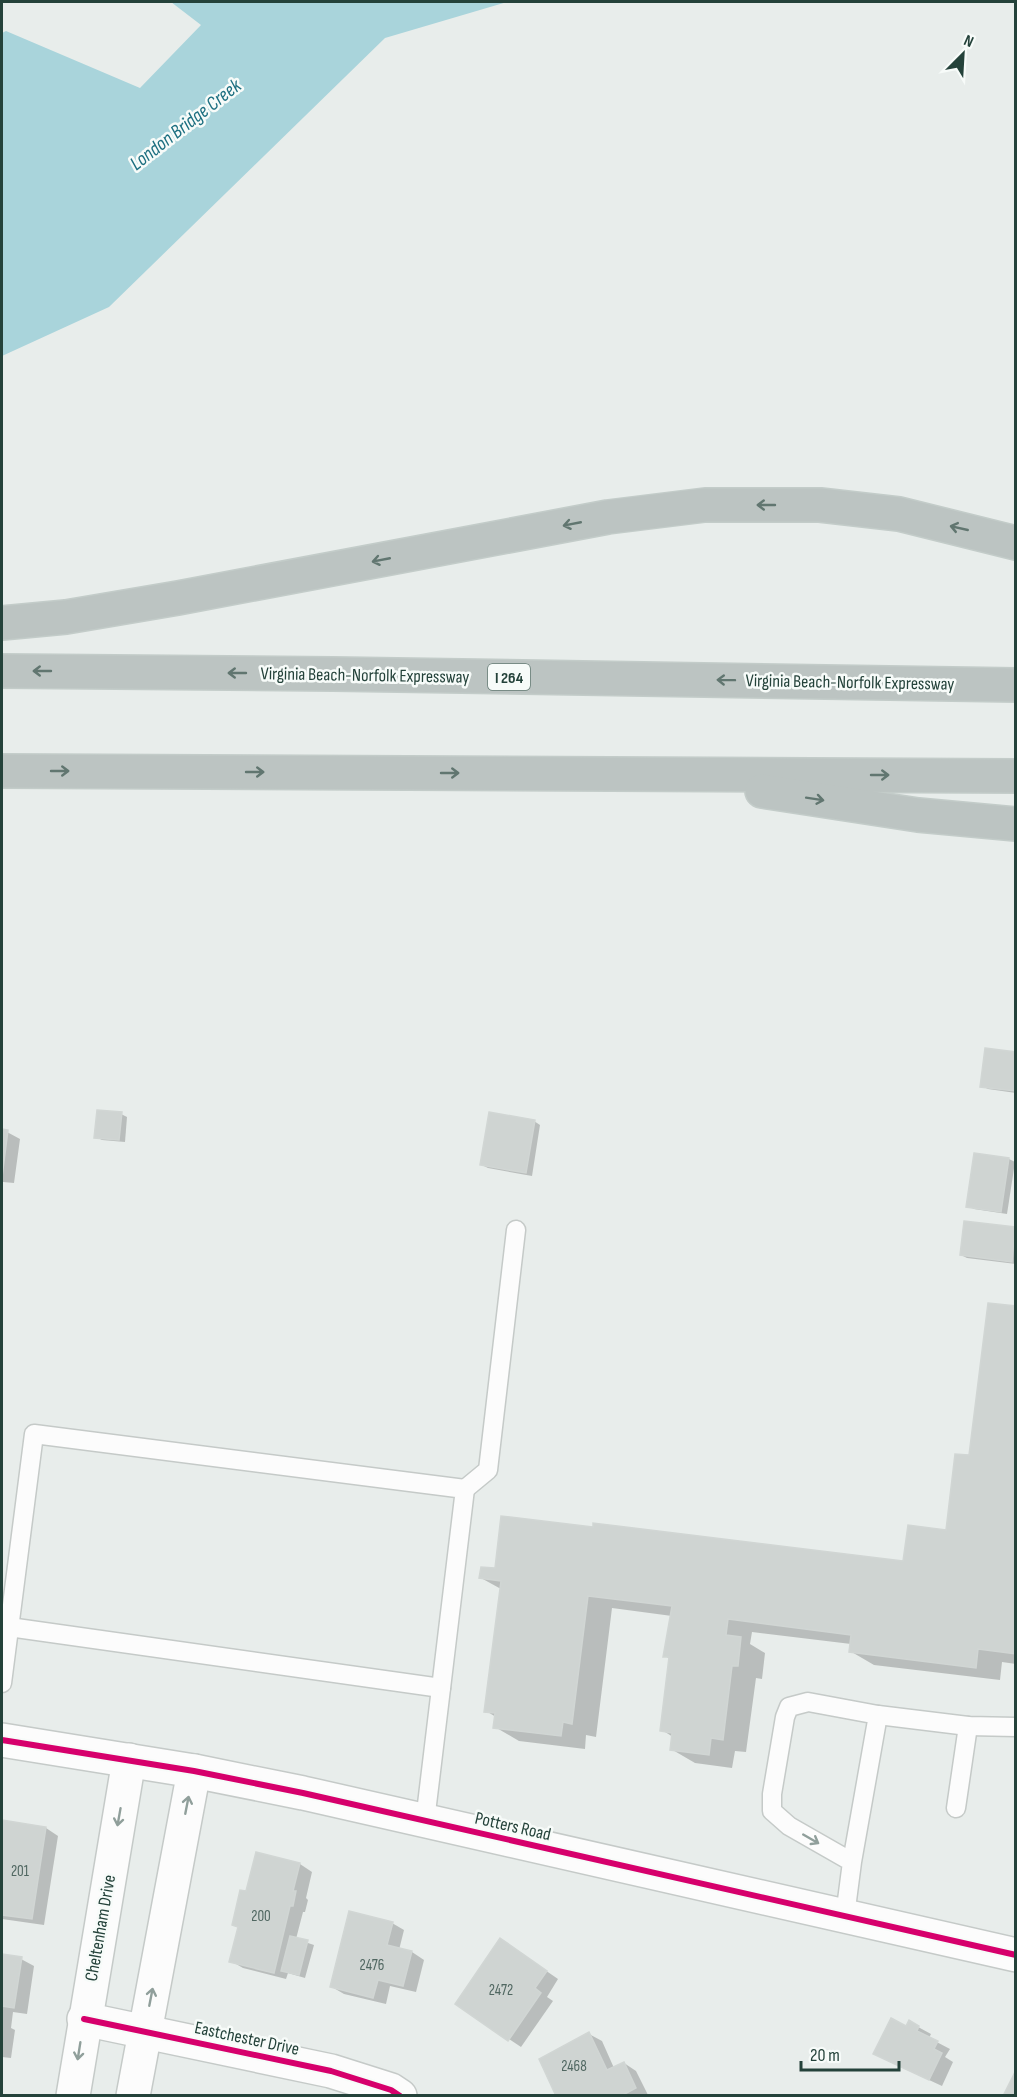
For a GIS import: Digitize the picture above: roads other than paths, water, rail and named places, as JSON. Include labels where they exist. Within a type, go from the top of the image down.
[{"type":"highway","points":[[2,623],[66,617],[608,517],[705,505],[820,505],[899,514],[1016,543]]},
{"type":"highway","name":"Virginia Beach-Norfolk Expressway","points":[[2,671],[369,674],[1016,685]]},
{"type":"highway","points":[[2,771],[1016,776]]},
{"type":"highway","points":[[654,774],[918,815],[1016,824]]},
{"type":"street","name":"Potters Road","points":[[2,1740],[194,1771],[1016,1955]]},
{"type":"street","name":"Cheltenham Drive","points":[[73,2096],[84,2019],[129,1760]]},
{"type":"street","points":[[133,2096],[194,1771]]},
{"type":"street","name":"Eastchester Drive","points":[[84,2019],[331,2071],[391,2090],[400,2096]]},
{"type":"lane","points":[[425,1821],[465,1489],[488,1470],[516,1230]]},
{"type":"lane","points":[[2,1683],[34,1434],[465,1489]]},
{"type":"lane","points":[[9,1627],[441,1688]]},
{"type":"lane","points":[[852,1862],[789,1826],[772,1810],[772,1794],[783,1728],[789,1707],[808,1702],[878,1715],[968,1726],[1016,1727]]},
{"type":"lane","points":[[845,1916],[852,1862],[878,1715]]},
{"type":"lane","points":[[956,1808],[968,1726]]},
{"type":"water","name":"London Bridge Creek","points":[[171,2],[507,2],[385,38],[109,307],[2,356],[2,33],[6,31],[140,88],[201,25]]}]
